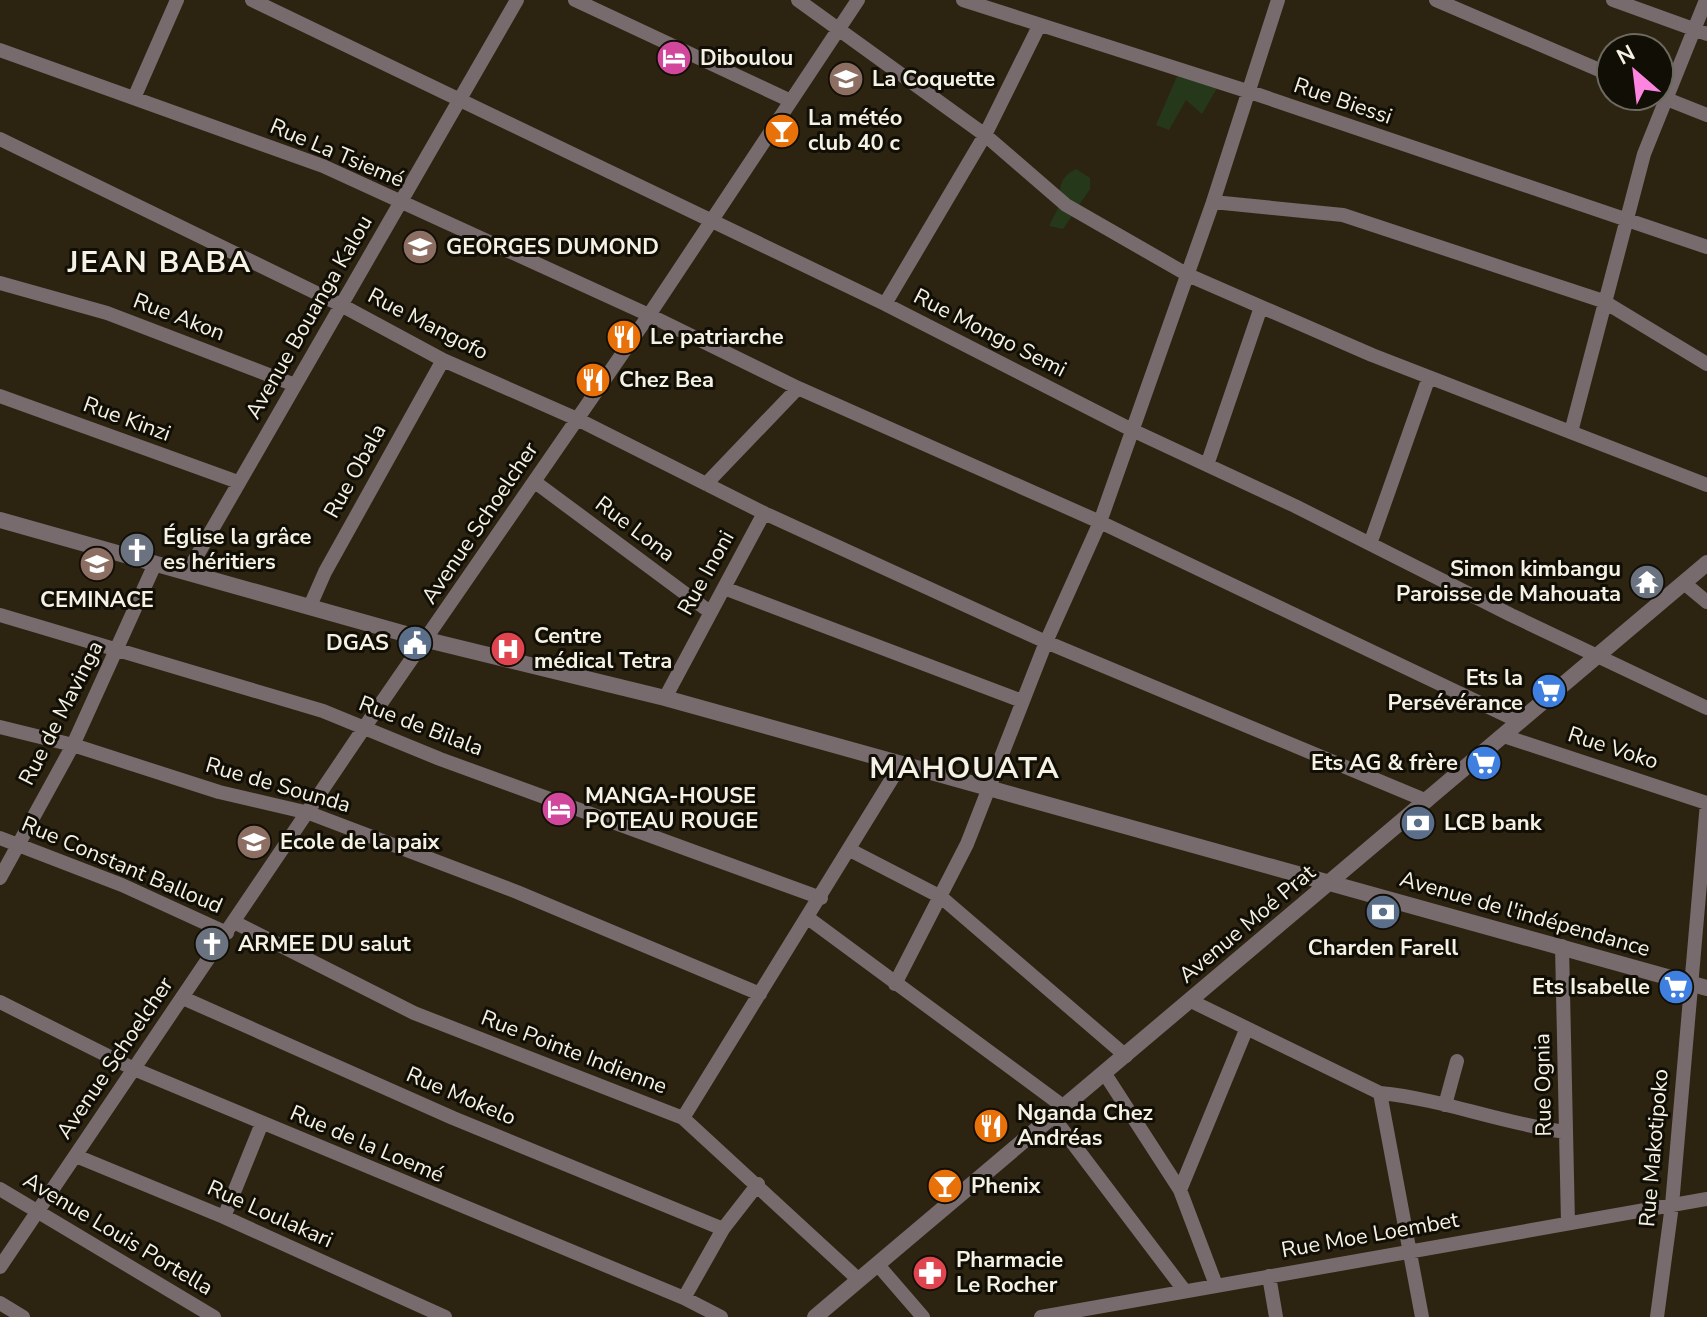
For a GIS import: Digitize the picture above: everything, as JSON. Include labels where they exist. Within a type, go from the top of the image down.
[{"type":"street","points":[[134,98],[177,0]]},
{"type":"street","name":"Rue Mongo Semi","points":[[252,0],[885,304],[1132,430],[1707,708]]},
{"type":"street","name":"Avenue Bouanga Kalou","points":[[187,573],[517,0]]},
{"type":"street","points":[[575,0],[791,101]]},
{"type":"street","points":[[798,0],[985,135],[1066,205],[1188,275],[1429,377],[1707,485]]},
{"type":"street","name":"Avenue Schoelcher","points":[[0,1267],[364,728],[649,315],[858,0]]},
{"type":"street","name":"Rue Biessi","points":[[963,0],[1250,92],[1707,247]]},
{"type":"street","points":[[895,984],[941,897],[1046,642],[1100,522],[1213,202],[1278,0]]},
{"type":"street","points":[[1436,0],[1595,68]]},
{"type":"street","points":[[1613,0],[1700,32]]},
{"type":"street","points":[[1675,75],[1700,32],[1706,0]]},
{"type":"street","points":[[885,304],[985,135],[1039,26]]},
{"type":"street","name":"Rue La Tsiemé","points":[[0,50],[323,166],[649,315],[798,388],[1100,522],[1520,722]]},
{"type":"street","points":[[1675,102],[1707,115]]},
{"type":"street","points":[[1571,432],[1603,301],[1657,112]]},
{"type":"street","name":"Rue Mangofo","points":[[0,139],[341,305],[443,360],[577,419],[764,513],[1046,642],[1427,801]]},
{"type":"street","points":[[1213,202],[1343,215],[1603,301],[1707,364]]},
{"type":"street","name":"Rue Akon","points":[[0,283],[107,313],[295,385]]},
{"type":"street","points":[[1207,465],[1261,307]]},
{"type":"street","name":"Rue Obala","points":[[310,606],[325,572],[443,360]]},
{"type":"street","points":[[1370,544],[1429,377]]},
{"type":"street","points":[[706,484],[798,388]]},
{"type":"street","name":"Rue Kinzi","points":[[0,396],[238,482]]},
{"type":"street","name":"Rue Lona","points":[[535,482],[710,612]]},
{"type":"street","name":"Rue Inoni","points":[[665,698],[764,513]]},
{"type":"street","points":[[0,520],[427,640],[665,698],[1331,882]]},
{"type":"street","name":"Avenue Moé Prat","points":[[815,1317],[1707,563]]},
{"type":"street","name":"Rue de Mavinga","points":[[0,878],[73,745],[155,564]]},
{"type":"street","points":[[1684,583],[1707,602]]},
{"type":"street","points":[[724,588],[1022,701]]},
{"type":"street","name":"Rue de Bilala","points":[[0,615],[294,702],[821,898]]},
{"type":"street","name":"Rue de Sounda","points":[[0,727],[73,745],[219,792],[309,813],[517,892],[760,994]]},
{"type":"street","name":"Rue Voko","points":[[1504,736],[1707,803]]},
{"type":"street","points":[[683,1118],[901,764]]},
{"type":"street","name":"Rue Makotipoko","points":[[1657,1317],[1672,1205],[1707,803]]},
{"type":"street","name":"Rue Constant Balloud","points":[[0,838],[230,928]]},
{"type":"street","points":[[850,850],[941,897],[1126,1056]]},
{"type":"street","name":"Avenue de l'indépendance","points":[[1331,882],[1707,988]]},
{"type":"street","points":[[808,918],[1058,1112],[1184,1290]]},
{"type":"street","name":"Rue Pointe Indienne","points":[[230,928],[414,1013],[683,1118],[859,1280]]},
{"type":"street","name":"Rue Ognia","points":[[1562,946],[1568,1223]]},
{"type":"street","name":"Rue Mokelo","points":[[183,998],[453,1118],[723,1229]]},
{"type":"street","points":[[1191,1001],[1380,1093],[1445,1105],[1525,1127],[1566,1132]]},
{"type":"street","name":"Rue de la Loemé","points":[[0,1002],[134,1069],[684,1298],[721,1317]]},
{"type":"street","points":[[1180,1190],[1246,1030]]},
{"type":"street","points":[[1445,1105],[1457,1061]]},
{"type":"street","points":[[1105,1074],[1180,1190],[1216,1285]]},
{"type":"street","points":[[1380,1093],[1422,1317]]},
{"type":"street","points":[[224,1217],[262,1123]]},
{"type":"street","name":"Rue Loulakari","points":[[76,1156],[224,1217],[445,1317]]},
{"type":"street","points":[[684,1298],[723,1229],[758,1184]]},
{"type":"street","name":"Avenue Louis Portella","points":[[0,1189],[214,1317]]},
{"type":"street","name":"Rue Moe Loembet","points":[[1041,1317],[1116,1310],[1184,1290],[1707,1199]]},
{"type":"street","points":[[878,1265],[923,1317]]},
{"type":"street","points":[[1269,1276],[1276,1317]]},
{"type":"street","points":[[0,1303],[23,1317]]},
{"type":"green space","points":[[1178,74],[1217,88],[1202,114],[1186,100],[1169,130],[1156,125]]},
{"type":"green space","points":[[1076,169],[1090,178],[1090,189],[1063,229],[1049,226],[1058,208],[1063,181]]},
{"type":"place","name":"Diboulou","points":[[674,58]]},
{"type":"place","name":"La Coquette","points":[[846,79]]},
{"type":"place","name":"La météo club 40 c","points":[[782,131]]},
{"type":"place","name":"GEORGES DUMOND","points":[[420,247]]},
{"type":"place","name":"Le patriarche","points":[[624,337]]},
{"type":"place","name":"Chez Bea","points":[[593,380]]},
{"type":"place","name":"Église la grâce es héritiers","points":[[137,550]]},
{"type":"place","name":"CEMINACE","points":[[97,564]]},
{"type":"place","name":"Simon kimbangu Paroisse de Mahouata","points":[[1647,582]]},
{"type":"place","name":"DGAS","points":[[415,643]]},
{"type":"place","name":"Centre médical Tetra","points":[[508,649]]},
{"type":"place","name":"Ets la Persévérance","points":[[1549,691]]},
{"type":"place","name":"Ets AG & frère","points":[[1484,763]]},
{"type":"place","name":"MANGA-HOUSE POTEAU ROUGE","points":[[559,809]]},
{"type":"place","name":"LCB bank","points":[[1418,823]]},
{"type":"place","name":"Ecole de la paix","points":[[254,842]]},
{"type":"place","name":"Charden Farell","points":[[1383,912]]},
{"type":"place","name":"ARMEE DU salut","points":[[212,944]]},
{"type":"place","name":"Ets Isabelle","points":[[1676,987]]},
{"type":"place","name":"Nganda Chez Andréas","points":[[991,1126]]},
{"type":"place","name":"Phenix","points":[[945,1186]]},
{"type":"place","name":"Pharmacie Le Rocher","points":[[930,1273]]},
{"type":"district","name":"JEAN BABA","points":[[160,262]]},
{"type":"district","name":"MAHOUATA","points":[[965,768]]}]
